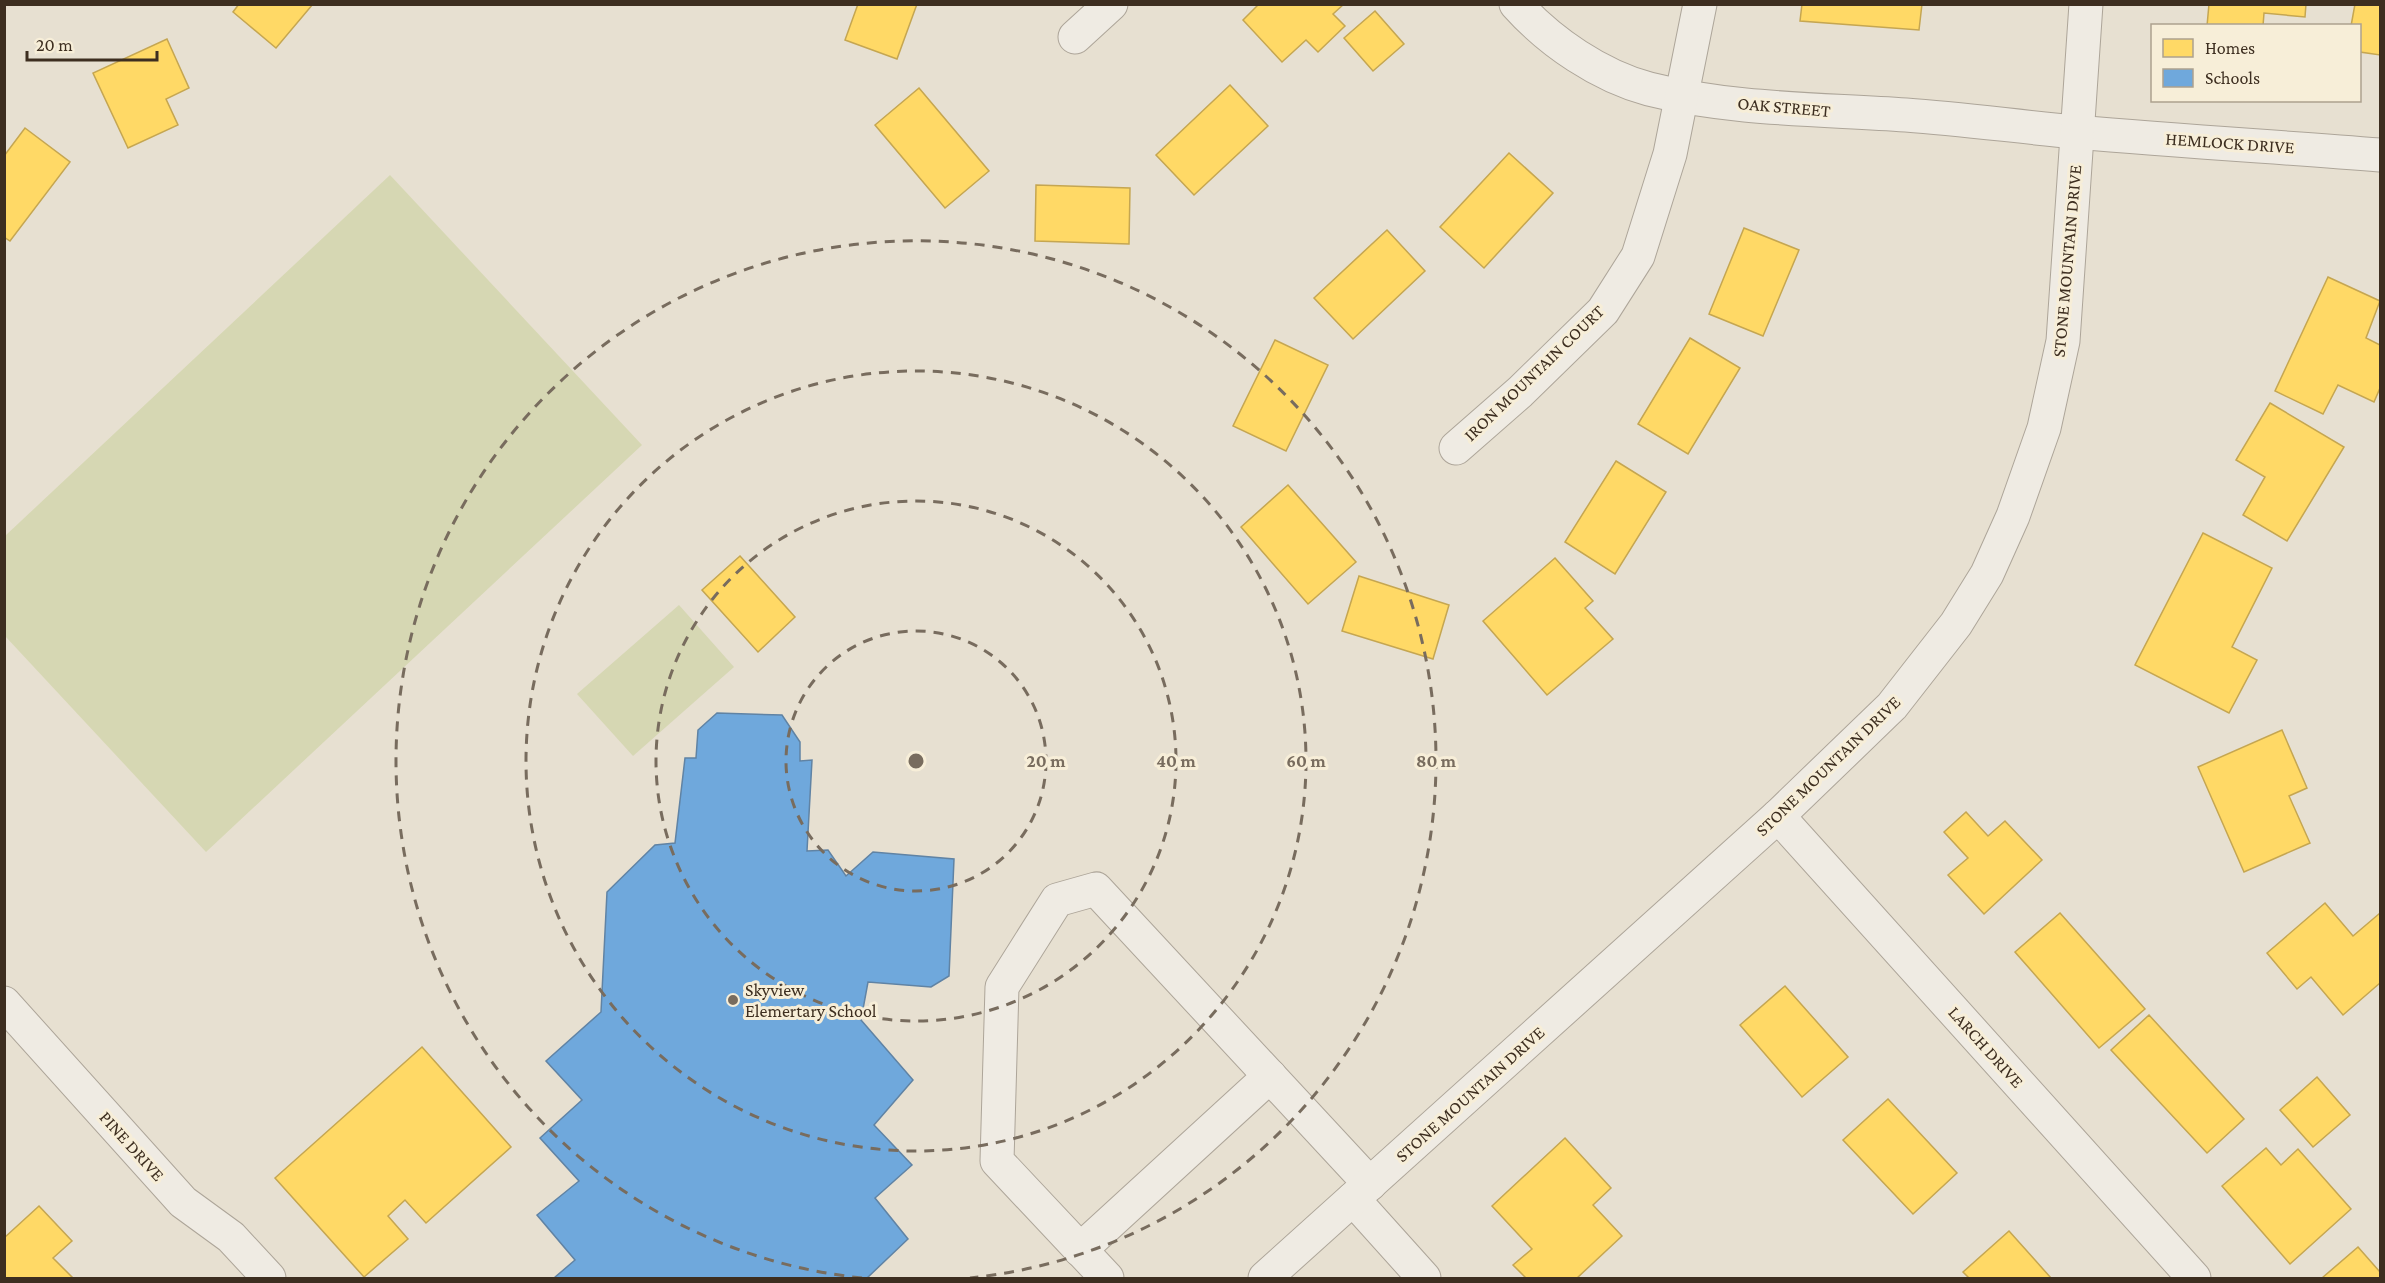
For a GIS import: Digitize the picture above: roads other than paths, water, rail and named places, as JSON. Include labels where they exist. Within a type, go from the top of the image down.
[{"type":"street","points":[[1075,37],[1111,4]]},
{"type":"street","name":"OAK STREET","points":[[1516,4],[1533,23],[1576,55],[1624,80],[1647,88],[1775,108],[1906,115],[2079,132]]},
{"type":"street","name":"IRON MOUNTAIN COURT","points":[[1456,448],[1520,392],[1603,311],[1638,256],[1670,154],[1700,4]]},
{"type":"street","name":"STONE MOUNTAIN DRIVE","points":[[1265,1278],[1778,816],[1899,697],[1956,624],[1987,574],[2013,516],[2044,428],[2063,341],[2086,4]]},
{"type":"street","name":"HEMLOCK DRIVE","points":[[2079,132],[2380,155]]},
{"type":"street","name":"LARCH DRIVE","points":[[1778,816],[2194,1278]]},
{"type":"street","points":[[1107,1278],[997,1161],[1002,987],[1057,900],[1096,889],[1270,1076],[1361,1191],[1424,1278]]},
{"type":"street","name":"PINE DRIVE","points":[[4,1003],[183,1202],[231,1237],[269,1278]]},
{"type":"street","points":[[1080,1250],[1270,1076]]},
{"type":"place","name":"Skyview Elemertary School","points":[[733,1000]]}]
